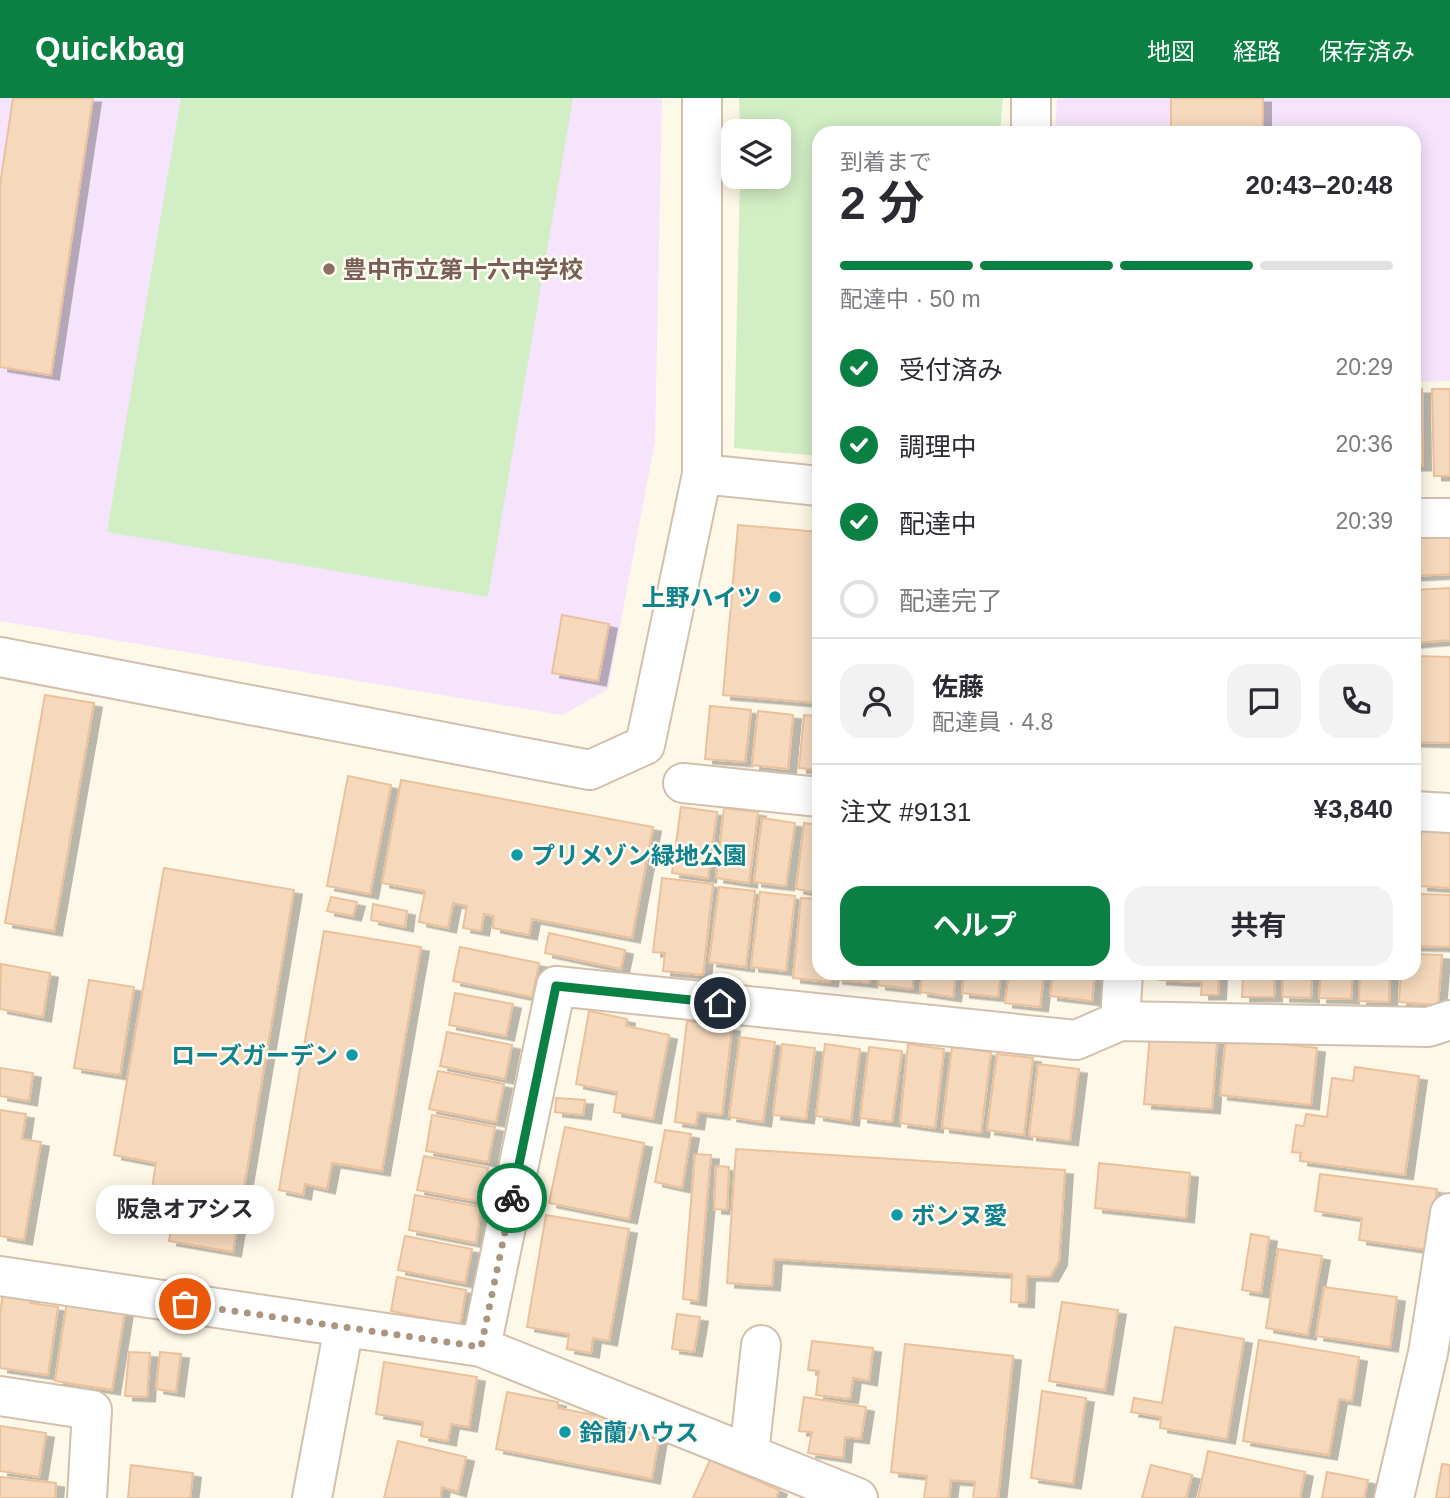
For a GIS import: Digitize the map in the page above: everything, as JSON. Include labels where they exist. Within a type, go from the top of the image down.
[{"type":"street","points":[[0,657],[590,770],[645,745],[702,474],[702,98]]},
{"type":"street","points":[[1031,98],[1031,126]]},
{"type":"street","points":[[702,474],[812,485]]},
{"type":"street","points":[[1421,518],[1450,518]]},
{"type":"street","points":[[683,783],[812,796]]},
{"type":"street","points":[[1421,811],[1450,813]]},
{"type":"street","points":[[1119,1021],[1122,980]]},
{"type":"street","points":[[481,1347],[556,986],[1076,1040],[1119,1021],[1428,1027],[1450,1020]]},
{"type":"street","points":[[1394,1498],[1429,1353],[1450,1213]]},
{"type":"street","points":[[0,1276],[481,1347],[858,1498]]},
{"type":"street","points":[[312,1498],[344,1327]]},
{"type":"street","points":[[749,1454],[761,1345]]},
{"type":"street","points":[[0,1396],[92,1410],[87,1498]]},
{"type":"shaded area","name":"豊中市立第十六中学校","points":[[0,98],[662,98],[655,441],[608,689],[563,715],[0,621]]},
{"type":"shaded area","points":[[1057,98],[1450,98],[1450,381],[1421,382],[1421,126],[1055,126]]},
{"type":"green space","points":[[181,98],[573,98],[488,597],[107,532]]},
{"type":"green space","points":[[739,98],[1003,98],[1001,126],[812,126],[812,455],[734,448],[740,189],[791,189],[791,119],[740,119]]},
{"type":"building","points":[[13,98],[93,98],[51,375],[0,367],[0,185]]},
{"type":"building","points":[[1171,98],[1263,98],[1263,126],[1171,126]]},
{"type":"building","points":[[1421,389],[1422,389],[1421,466]]},
{"type":"building","points":[[1432,389],[1450,389],[1450,476],[1434,476]]},
{"type":"building","name":"上野ハイツ","points":[[738,525],[812,531],[812,703],[723,695]]},
{"type":"building","points":[[1450,531],[1450,574],[1421,576],[1421,533]]},
{"type":"building","points":[[1450,588],[1450,640],[1421,642],[1421,590]]},
{"type":"building","points":[[562,615],[609,624],[598,681],[552,673]]},
{"type":"building","points":[[1421,656],[1450,657],[1450,743],[1421,742]]},
{"type":"building","points":[[45,695],[94,703],[54,931],[5,923]]},
{"type":"building","points":[[710,706],[751,710],[745,762],[705,759]]},
{"type":"building","points":[[758,711],[793,715],[788,769],[752,765]]},
{"type":"building","points":[[804,715],[812,716],[812,769],[799,768]]},
{"type":"building","points":[[348,776],[391,785],[370,894],[327,886]]},
{"type":"building","name":"プリメゾン緑地公園","points":[[401,780],[653,827],[632,938],[532,919],[529,935],[493,928],[494,916],[484,914],[481,931],[463,928],[467,906],[453,903],[448,928],[419,922],[425,891],[382,883]]},
{"type":"building","points":[[681,807],[717,812],[708,878],[672,873]]},
{"type":"building","points":[[724,808],[758,812],[749,883],[716,878]]},
{"type":"building","points":[[762,818],[795,823],[786,886],[754,882]]},
{"type":"building","points":[[804,823],[812,824],[812,892],[796,889]]},
{"type":"building","points":[[1421,830],[1450,831],[1450,888],[1421,886]]},
{"type":"building","points":[[164,868],[294,890],[233,1252],[169,1241],[176,1199],[151,1194],[156,1163],[114,1155]]},
{"type":"building","points":[[662,878],[713,884],[703,975],[663,971],[665,953],[653,952]]},
{"type":"building","points":[[719,887],[755,891],[746,967],[709,962]]},
{"type":"building","points":[[760,892],[795,896],[786,971],[751,967]]},
{"type":"building","points":[[1421,894],[1450,895],[1450,947],[1421,946]]},
{"type":"building","points":[[331,897],[357,902],[353,916],[327,911]]},
{"type":"building","points":[[801,898],[812,899],[812,980],[830,982],[793,978]]},
{"type":"building","points":[[373,904],[407,911],[405,927],[371,920]]},
{"type":"building","name":"ローズガーデン","points":[[324,931],[421,947],[382,1171],[332,1163],[327,1189],[305,1184],[303,1195],[279,1190]]},
{"type":"building","points":[[549,933],[625,950],[621,969],[545,953]]},
{"type":"building","points":[[460,947],[539,963],[532,997],[453,981]]},
{"type":"building","points":[[1421,954],[1442,955],[1438,1005],[1399,1002],[1401,980],[1421,980]]},
{"type":"building","points":[[1,964],[50,973],[43,1017],[0,1009]]},
{"type":"building","points":[[89,980],[134,987],[120,1075],[74,1068]]},
{"type":"building","points":[[844,980],[869,980],[869,983]]},
{"type":"building","points":[[878,980],[913,980],[912,989],[878,985]]},
{"type":"building","points":[[921,980],[955,980],[953,997],[920,992]]},
{"type":"building","points":[[963,980],[1000,980],[998,997],[962,993]]},
{"type":"building","points":[[1008,980],[1043,980],[1040,1007],[1005,1003]]},
{"type":"building","points":[[1052,980],[1094,980],[1092,1001],[1050,996]]},
{"type":"building","points":[[1159,980],[1219,980],[1218,995],[1201,995],[1202,982]]},
{"type":"building","points":[[1243,980],[1275,980],[1274,997],[1242,997]]},
{"type":"building","points":[[1283,980],[1312,980],[1311,998],[1282,997]]},
{"type":"building","points":[[1320,980],[1352,980],[1351,999],[1319,998]]},
{"type":"building","points":[[1360,980],[1390,980],[1389,1002],[1359,1001]]},
{"type":"building","points":[[455,993],[513,1004],[506,1036],[449,1025]]},
{"type":"building","points":[[589,1011],[627,1019],[626,1026],[669,1035],[653,1119],[614,1112],[617,1092],[576,1084]]},
{"type":"building","points":[[687,1021],[732,1027],[722,1115],[698,1112],[696,1125],[675,1122]]},
{"type":"building","points":[[447,1032],[512,1045],[505,1079],[440,1066]]},
{"type":"building","points":[[1150,1034],[1217,1040],[1212,1109],[1144,1104]]},
{"type":"building","points":[[740,1037],[775,1042],[763,1122],[729,1117]]},
{"type":"building","points":[[1226,1038],[1317,1048],[1311,1105],[1220,1095]]},
{"type":"building","points":[[782,1044],[815,1048],[806,1119],[773,1115]]},
{"type":"building","points":[[825,1044],[860,1049],[851,1121],[816,1116]]},
{"type":"building","points":[[908,1044],[944,1049],[935,1128],[900,1123]]},
{"type":"building","points":[[869,1047],[902,1051],[892,1122],[860,1118]]},
{"type":"building","points":[[952,1047],[991,1052],[981,1133],[942,1128]]},
{"type":"building","points":[[997,1054],[1033,1058],[1024,1135],[987,1130]]},
{"type":"building","points":[[1038,1064],[1079,1069],[1070,1141],[1029,1136]]},
{"type":"building","points":[[1355,1067],[1419,1076],[1405,1175],[1300,1161],[1301,1153],[1292,1152],[1296,1125],[1304,1126],[1306,1114],[1327,1117],[1332,1078],[1353,1081]]},
{"type":"building","points":[[0,1068],[33,1073],[29,1101],[0,1096]]},
{"type":"building","points":[[438,1071],[504,1084],[496,1122],[429,1109]]},
{"type":"building","points":[[556,1098],[585,1100],[583,1115],[555,1112]]},
{"type":"building","points":[[0,1110],[26,1114],[22,1139],[41,1142],[24,1240],[0,1236]]},
{"type":"building","points":[[432,1115],[495,1127],[488,1162],[426,1151]]},
{"type":"building","points":[[565,1127],[644,1143],[629,1219],[549,1203]]},
{"type":"building","points":[[665,1130],[691,1134],[682,1188],[655,1182]]},
{"type":"building","name":"ボンヌ愛","points":[[736,1149],[1065,1170],[1059,1261],[1050,1277],[1027,1276],[1026,1303],[1011,1302],[1012,1274],[774,1259],[772,1286],[727,1283]]},
{"type":"building","points":[[695,1154],[711,1155],[698,1301],[683,1299]]},
{"type":"building","points":[[424,1156],[488,1168],[482,1202],[417,1190]]},
{"type":"building","points":[[1099,1163],[1190,1173],[1186,1218],[1095,1208]]},
{"type":"building","points":[[716,1166],[729,1167],[727,1210],[714,1209]]},
{"type":"building","points":[[1320,1174],[1437,1189],[1429,1250],[1359,1240],[1362,1218],[1315,1211]]},
{"type":"building","points":[[415,1195],[481,1207],[476,1243],[409,1230]]},
{"type":"building","points":[[546,1215],[629,1229],[609,1341],[593,1338],[591,1353],[567,1349],[569,1334],[527,1327]]},
{"type":"building","points":[[1251,1234],[1269,1237],[1261,1293],[1242,1290]]},
{"type":"building","points":[[405,1236],[472,1249],[465,1283],[398,1270]]},
{"type":"building","points":[[1278,1249],[1322,1256],[1308,1335],[1266,1328]]},
{"type":"building","points":[[397,1277],[466,1290],[460,1325],[391,1311]]},
{"type":"building","points":[[1324,1287],[1397,1297],[1390,1347],[1316,1336]]},
{"type":"building","points":[[3,1292],[31,1296],[30,1303],[58,1307],[48,1375],[0,1368]]},
{"type":"building","points":[[67,1301],[125,1311],[112,1390],[55,1381]]},
{"type":"building","points":[[1062,1302],[1118,1310],[1105,1390],[1049,1381]]},
{"type":"building","points":[[677,1314],[700,1317],[694,1352],[672,1349]]},
{"type":"building","points":[[1175,1327],[1244,1339],[1227,1439],[1160,1428],[1161,1417],[1131,1412],[1134,1398],[1162,1403]]},
{"type":"building","points":[[1259,1340],[1359,1357],[1352,1401],[1339,1399],[1329,1455],[1243,1441]]},
{"type":"building","points":[[812,1341],[873,1348],[869,1381],[853,1378],[850,1399],[816,1395],[819,1371],[808,1370]]},
{"type":"building","points":[[905,1344],[1013,1356],[998,1498],[973,1498],[975,1482],[951,1480],[949,1498],[924,1498],[927,1476],[891,1472]]},
{"type":"building","points":[[129,1352],[150,1353],[147,1397],[125,1396]]},
{"type":"building","points":[[160,1352],[181,1354],[176,1392],[156,1389]]},
{"type":"building","points":[[384,1362],[477,1377],[469,1427],[451,1424],[448,1441],[421,1436],[423,1422],[376,1414]]},
{"type":"building","points":[[1042,1391],[1086,1398],[1073,1484],[1031,1478]]},
{"type":"building","name":"鈴蘭ハウス","points":[[507,1392],[558,1402],[558,1408],[604,1417],[601,1427],[659,1438],[652,1479],[496,1449]]},
{"type":"building","points":[[804,1397],[866,1407],[861,1439],[845,1437],[843,1458],[808,1453],[812,1432],[799,1431]]},
{"type":"building","points":[[0,1426],[46,1433],[39,1477],[0,1471]]},
{"type":"building","points":[[398,1441],[466,1457],[458,1492],[442,1487],[440,1498],[384,1498]]},
{"type":"building","points":[[1208,1451],[1305,1472],[1300,1498],[1198,1498]]},
{"type":"building","points":[[710,1460],[779,1490],[776,1498],[693,1498]]},
{"type":"building","points":[[1442,1464],[1450,1465],[1450,1498],[1436,1498]]},
{"type":"building","points":[[131,1465],[193,1473],[190,1498],[128,1498]]},
{"type":"building","points":[[1151,1465],[1192,1475],[1186,1498],[1142,1498]]},
{"type":"building","points":[[1327,1472],[1368,1480],[1364,1498],[1322,1498]]},
{"type":"building","points":[[0,1477],[56,1483],[55,1498],[0,1498]]},
{"type":"way so far","points":[[185,1304],[481,1347],[512,1198]]},
{"type":"place","name":"豊中市立第十六中学校","points":[[329,269]]},
{"type":"place","name":"上野ハイツ","points":[[775,597]]},
{"type":"place","name":"プリメゾン緑地公園","points":[[517,855]]},
{"type":"place","name":"ローズガーデン","points":[[352,1055]]},
{"type":"place","name":"ボンヌ愛","points":[[897,1215]]},
{"type":"place","name":"阪急オアシス","points":[[185,1304]]},
{"type":"place","name":"鈴蘭ハウス","points":[[565,1432]]},
{"type":"route","points":[[512,1198],[556,986],[720,1003]]}]
